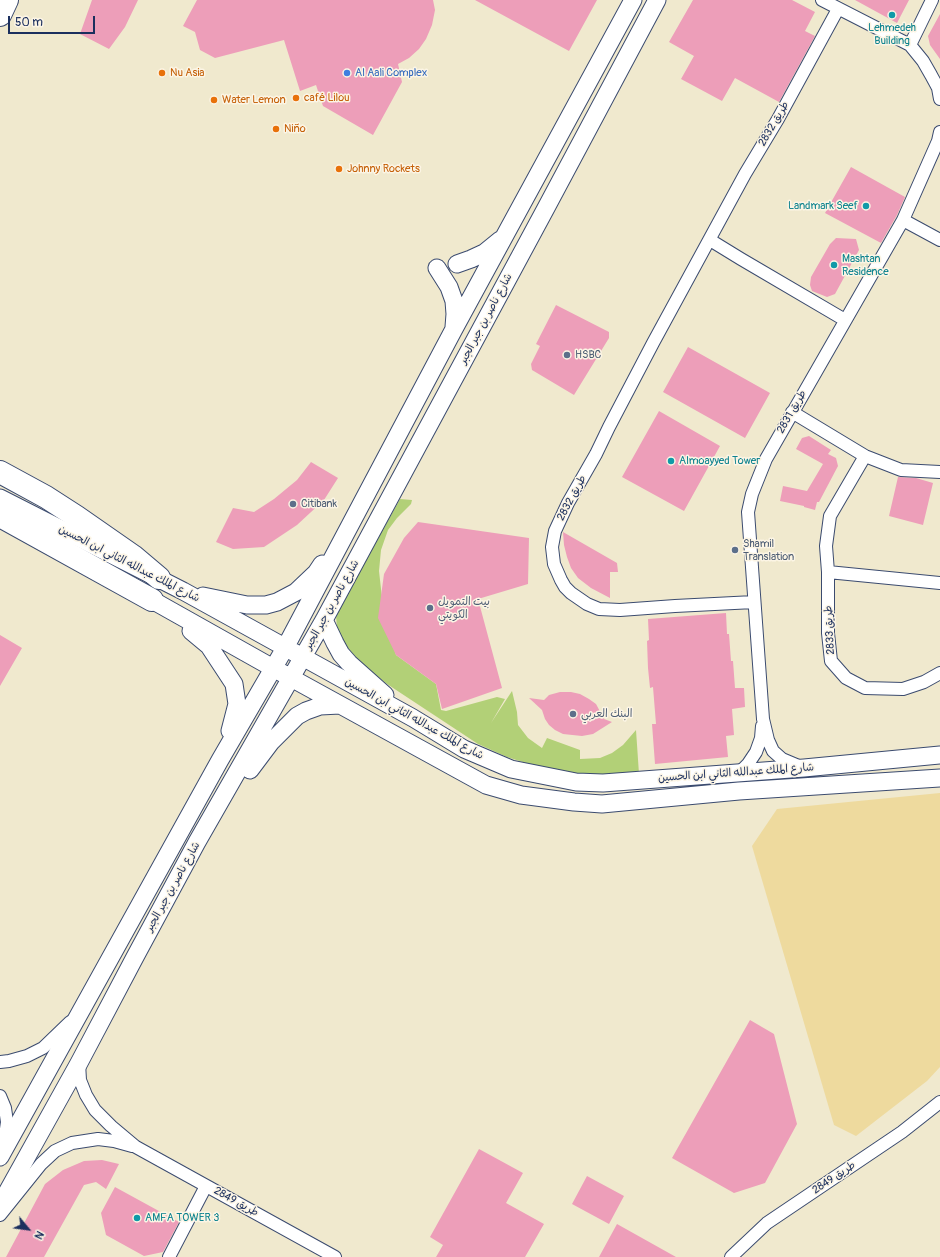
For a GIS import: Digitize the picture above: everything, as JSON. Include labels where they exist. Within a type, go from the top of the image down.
[{"type":"highway","points":[[0,14],[6,0]]},
{"type":"highway","points":[[0,472],[46,497],[77,517],[133,556],[159,578]]},
{"type":"highway","points":[[0,516],[152,600]]},
{"type":"main road","name":"شارع ناصر بن جبر الجبر","points":[[1,1154],[220,760],[285,648],[454,328],[633,0]]},
{"type":"main road","name":"شارع ناصر بن جبر الجبر","points":[[0,1205],[79,1062],[197,842],[217,810],[324,620],[657,0]]},
{"type":"main road","points":[[457,264],[471,260],[484,253],[506,234]]},
{"type":"main road","points":[[438,268],[450,287],[454,301],[454,328]]},
{"type":"main road","name":"شارع الملك عبدالله الثاني ابن الحسين","points":[[0,498],[159,578],[413,718],[464,749],[511,769],[576,782],[603,783],[804,768],[940,755]]},
{"type":"main road","points":[[183,591],[247,605],[266,605],[277,602],[296,592],[316,573],[352,522]]},
{"type":"main road","points":[[152,600],[209,646],[234,684],[237,704],[230,735],[220,760]]},
{"type":"main road","name":"شارع الملك عبدالله الثاني ابن الحسين","points":[[152,600],[486,785],[521,795],[602,804],[739,791],[940,778]]},
{"type":"main road","points":[[324,620],[334,644],[349,663],[413,718]]},
{"type":"main road","points":[[217,810],[271,742],[297,716],[320,706],[340,705]]},
{"type":"street","points":[[822,0],[910,45],[923,61],[931,75],[938,88],[940,99]]},
{"type":"street","points":[[910,45],[932,0]]},
{"type":"street","name":"طريق 2832","points":[[754,602],[620,610],[599,609],[571,593],[561,580],[554,564],[552,547],[554,530],[596,454],[653,343],[838,9]]},
{"type":"street","name":"طريق 2831","points":[[804,768],[782,759],[773,751],[768,740],[763,719],[748,512],[752,494],[766,459],[903,220],[938,141],[940,132]]},
{"type":"street","points":[[903,220],[940,240]]},
{"type":"street","points":[[710,240],[845,320]]},
{"type":"street","points":[[792,412],[865,456],[901,470],[940,472]]},
{"type":"street","name":"طريق 2833","points":[[865,456],[830,516],[826,546],[828,572],[828,633],[831,661],[846,678],[865,688],[903,690],[924,682],[940,673]]},
{"type":"street","points":[[828,572],[940,583]]},
{"type":"street","name":"طريق 2831","points":[[740,772],[748,764],[756,752],[761,738],[763,719]]},
{"type":"street","points":[[0,1062],[27,1056],[43,1048],[80,1013]]},
{"type":"street","name":"طريق 2849","points":[[79,1062],[80,1080],[86,1095],[95,1110],[136,1147],[335,1257]]},
{"type":"street","points":[[0,1096],[6,1108],[7,1122],[1,1154]]},
{"type":"street","name":"طريق 2849","points":[[731,1257],[767,1223],[902,1132],[940,1102]]},
{"type":"street","name":"طريق 2849","points":[[0,1215],[41,1164],[55,1151],[72,1143],[98,1139],[114,1141],[136,1147]]},
{"type":"street","points":[[169,1257],[206,1186]]},
{"type":"green space","points":[[400,499],[412,500],[411,504],[397,518],[388,530],[381,550],[379,571],[383,607],[396,655],[436,684],[441,710],[446,711],[497,697],[505,699],[491,723],[512,691],[517,712],[518,725],[528,738],[542,748],[547,738],[580,750],[580,759],[600,758],[612,753],[623,745],[636,730],[639,774],[584,776],[551,771],[507,757],[478,744],[387,684],[361,663],[346,646],[337,629],[336,615]]},
{"type":"sand","points":[[940,793],[940,1067],[927,1081],[856,1136],[834,1125],[752,846],[777,809]]},
{"type":"building","points":[[92,0],[138,0],[125,27],[109,49],[80,34]]},
{"type":"building","name":"Al Aali Complex","points":[[197,0],[433,0],[435,10],[432,25],[426,39],[419,49],[409,58],[398,64],[402,82],[373,135],[323,106],[316,85],[300,91],[284,40],[215,58],[200,50],[195,32],[183,26]]},
{"type":"building","points":[[475,0],[597,0],[569,51]]},
{"type":"building","points":[[693,0],[792,0],[815,12],[805,31],[815,36],[779,102],[735,78],[722,101],[681,79],[694,56],[669,42]]},
{"type":"building","name":"Lehmedeh Building","points":[[855,0],[909,0],[897,23]]},
{"type":"building","points":[[940,14],[940,59],[930,45],[928,36]]},
{"type":"building","name":"Landmark Seef","points":[[851,167],[905,197],[897,215],[881,243],[825,213]]},
{"type":"building","name":"Mashtan Residence","points":[[836,238],[856,239],[859,250],[835,294],[827,297],[812,291],[810,285],[811,277],[830,244]]},
{"type":"building","name":"HSBC","points":[[556,305],[609,332],[609,338],[574,395],[532,370],[531,364],[540,346],[536,344]]},
{"type":"building","points":[[688,347],[770,393],[745,438],[663,392]]},
{"type":"building","name":"Almoayyed Tower","points":[[659,411],[720,446],[684,511],[622,477]]},
{"type":"building","points":[[809,436],[831,450],[828,454],[836,458],[838,466],[819,502],[817,502],[815,510],[780,501],[783,486],[807,491],[823,464],[796,449],[802,438]]},
{"type":"building","name":"Citibank","points":[[311,462],[338,478],[324,500],[297,525],[264,547],[233,549],[216,542],[233,508],[254,512],[274,499],[297,480]]},
{"type":"building","points":[[898,477],[916,478],[933,483],[923,525],[889,516]]},
{"type":"building","name":"بيت التمويل الكويتي","points":[[418,522],[529,538],[528,584],[478,599],[502,688],[442,709],[436,684],[396,655],[378,618],[384,574],[404,538]]},
{"type":"building","points":[[563,532],[617,563],[618,572],[610,572],[610,598],[591,588],[578,578],[571,568],[567,557]]},
{"type":"building","points":[[726,613],[727,634],[729,634],[731,661],[733,661],[735,688],[744,688],[745,707],[732,709],[734,735],[726,736],[728,757],[655,764],[652,724],[656,724],[653,687],[650,688],[648,668],[648,619]]},
{"type":"building","points":[[0,635],[22,648],[0,686]]},
{"type":"building","name":"البنك العربي","points":[[560,692],[580,694],[589,699],[596,704],[604,719],[612,722],[593,734],[582,736],[563,734],[555,730],[545,719],[542,710],[529,698],[544,700],[549,695]]},
{"type":"building","points":[[750,1020],[774,1034],[797,1124],[765,1183],[734,1193],[672,1158]]},
{"type":"building","points":[[479,1149],[523,1173],[506,1203],[544,1224],[525,1257],[436,1257],[443,1245],[430,1237]]},
{"type":"building","points":[[102,1160],[119,1164],[106,1189],[96,1182],[84,1185],[44,1257],[6,1257],[45,1184],[63,1170],[84,1161]]},
{"type":"building","points":[[587,1176],[624,1196],[609,1224],[572,1204]]},
{"type":"building","name":"AMFA TOWER 3","points":[[115,1187],[179,1222],[163,1252],[144,1256],[106,1235],[101,1213]]},
{"type":"building","points":[[617,1224],[676,1257],[599,1257]]},
{"type":"place","name":"Lehmedeh Building","points":[[892,15]]},
{"type":"place","name":"Nu Asia","points":[[162,73]]},
{"type":"place","name":"Al Aali Complex","points":[[347,73]]},
{"type":"place","name":"café Lilou","points":[[296,98]]},
{"type":"place","name":"Water Lemon","points":[[214,100]]},
{"type":"place","name":"Niño","points":[[276,129]]},
{"type":"place","name":"Johnny Rockets","points":[[339,169]]},
{"type":"place","name":"Landmark Seef","points":[[866,206]]},
{"type":"place","name":"Mashtan Residence","points":[[834,265]]},
{"type":"place","name":"HSBC","points":[[567,355]]},
{"type":"place","name":"Almoayyed Tower","points":[[671,461]]},
{"type":"place","name":"Citibank","points":[[293,504]]},
{"type":"place","name":"Shamil Translation","points":[[735,550]]},
{"type":"place","name":"بيت التمويل الكويتي","points":[[430,608]]},
{"type":"place","name":"البنك العربي","points":[[573,714]]},
{"type":"place","name":"AMFA TOWER 3","points":[[137,1218]]}]
